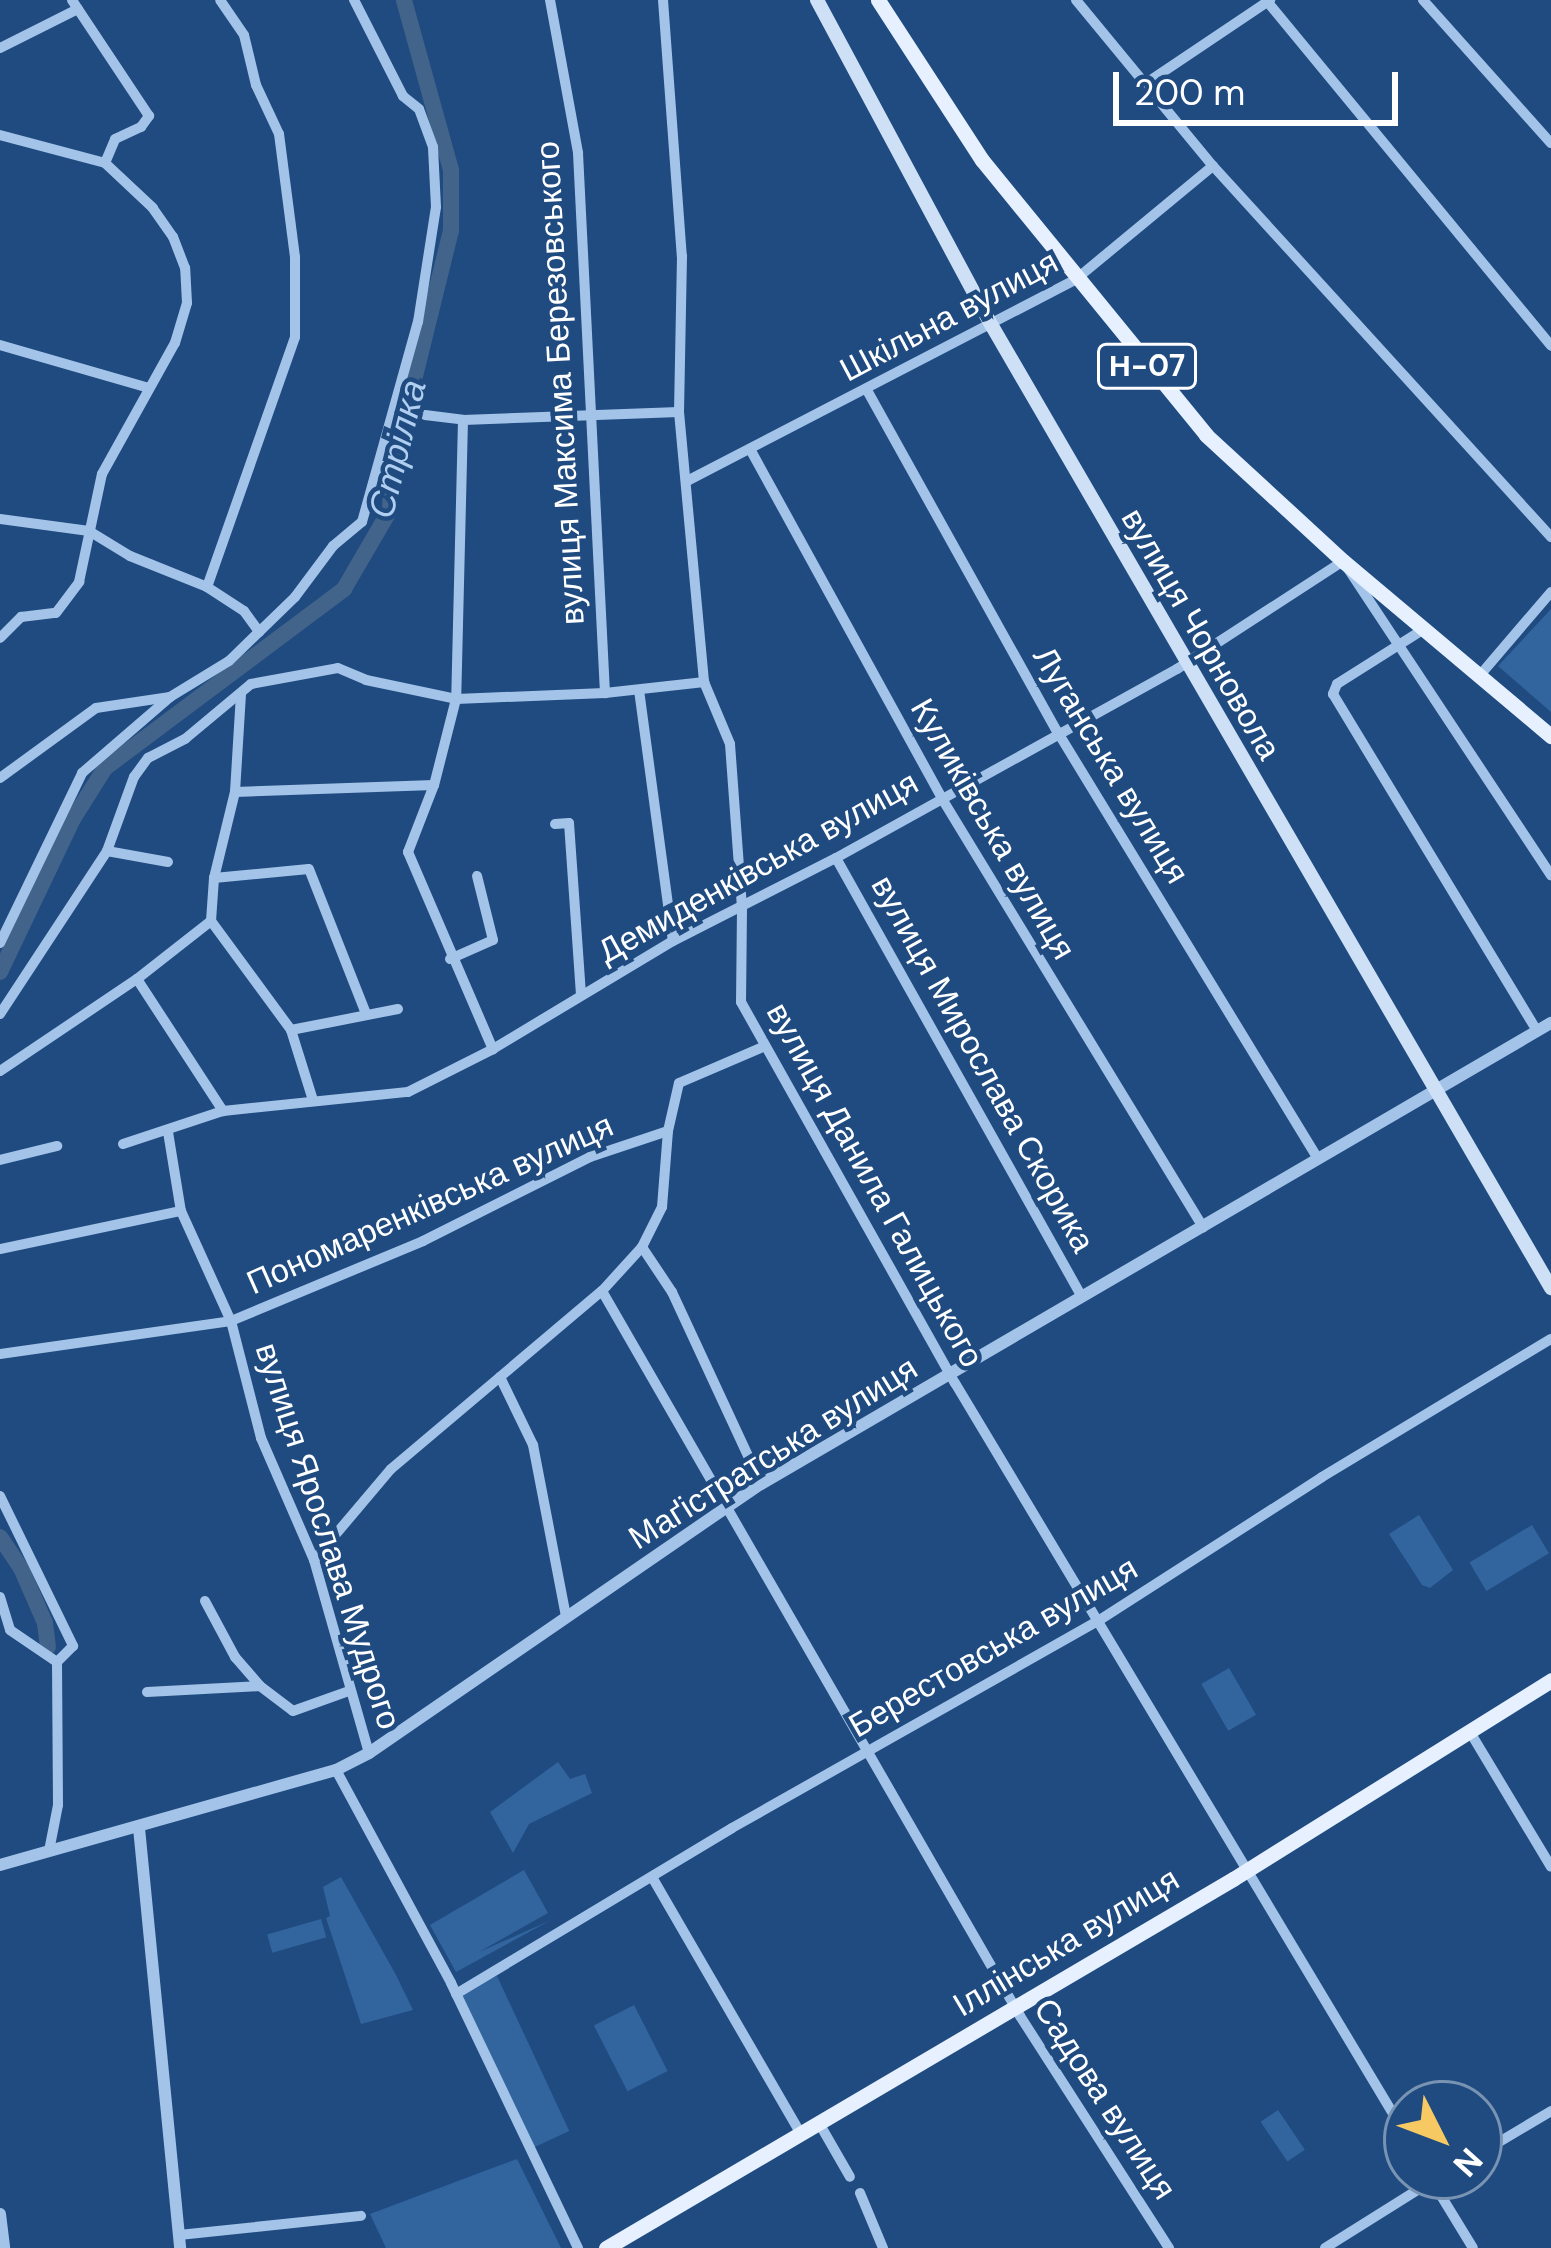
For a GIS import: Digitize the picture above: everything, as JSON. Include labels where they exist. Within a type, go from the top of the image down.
[{"type":"main road","name":"вулиця Чорновола","points":[[817,0],[992,326],[1551,1288]]},
{"type":"main road","name":"Н-07","points":[[878,0],[982,160],[1075,280],[1206,435],[1342,561],[1551,736]]},
{"type":"main road","name":"Іллінська вулиця","points":[[606,2248],[1249,1869],[1551,1680]]},
{"type":"street","points":[[207,587],[295,337],[295,257],[279,134],[256,85],[244,35],[220,0]]},
{"type":"street","points":[[0,943],[82,773],[170,697],[230,661],[295,597],[333,546],[362,522],[427,280],[436,207],[433,147],[419,109],[403,96],[354,0]]},
{"type":"street","name":"вулиця Максима Березовського","points":[[550,0],[578,153],[605,693]]},
{"type":"street","name":"вулиця Данила Галицького","points":[[663,0],[682,256],[680,412],[704,682],[730,744],[742,908],[741,1002],[950,1376],[1383,2096]]},
{"type":"street","points":[[1076,0],[1213,166],[1551,537]]},
{"type":"street","points":[[1423,0],[1551,143]]},
{"type":"street","points":[[1145,84],[1268,1],[1551,346]]},
{"type":"street","points":[[0,48],[75,4],[148,116],[115,140],[105,163]]},
{"type":"street","points":[[0,135],[105,163],[153,208],[173,237],[185,268],[187,303],[176,343],[102,474],[80,582],[56,613],[21,617],[0,638]]},
{"type":"street","name":"Шкільна вулиця","points":[[689,480],[868,392],[1075,280],[1213,166]]},
{"type":"street","points":[[0,345],[149,388]]},
{"type":"street","name":"Луганська вулиця","points":[[868,392],[1057,731],[1318,1160]]},
{"type":"street","points":[[425,415],[463,420],[680,412]]},
{"type":"street","points":[[463,420],[456,699],[434,785],[408,852],[450,959],[493,1049]]},
{"type":"street","name":"Куликівська вулиця","points":[[750,449],[941,797],[1203,1227]]},
{"type":"street","points":[[0,519],[88,531],[130,556],[207,587],[244,611],[259,632]]},
{"type":"street","points":[[1342,561],[1551,875]]},
{"type":"street","name":"Демиденківська вулиця","points":[[124,1144],[223,1111],[408,1093],[493,1049],[673,941],[836,858],[1057,731],[1186,664],[1342,561]]},
{"type":"street","points":[[1480,674],[1551,592]]},
{"type":"street","points":[[1424,628],[1337,684],[1333,694],[1537,1031]]},
{"type":"street","points":[[0,1014],[107,851],[134,777],[148,758],[185,739],[251,684],[338,668],[366,680],[456,699],[605,693],[704,682]]},
{"type":"street","points":[[639,689],[673,941]]},
{"type":"street","points":[[241,694],[235,792],[214,878],[212,921],[291,1030],[313,1100]]},
{"type":"street","points":[[0,778],[96,709],[117,701],[170,697]]},
{"type":"street","points":[[235,792],[434,785]]},
{"type":"street","points":[[555,824],[569,824],[581,995]]},
{"type":"street","points":[[107,851],[168,862]]},
{"type":"street","name":"вулиця Мирослава Скорика","points":[[836,858],[1082,1297]]},
{"type":"street","points":[[214,878],[309,869],[366,1014]]},
{"type":"street","points":[[450,959],[493,940],[477,876]]},
{"type":"street","points":[[0,1071],[137,979],[212,921]]},
{"type":"street","points":[[137,979],[223,1111]]},
{"type":"street","points":[[291,1030],[398,1010]]},
{"type":"street","name":"Маґістратська вулиця","points":[[0,1865],[336,1770],[369,1753],[761,1484],[1551,1023]]},
{"type":"street","points":[[314,1560],[391,1468],[602,1292],[642,1247],[662,1207],[668,1131],[679,1083],[763,1047]]},
{"type":"street","name":"Пономаренківська вулиця","points":[[0,1354],[231,1322],[423,1241],[590,1157],[668,1131]]},
{"type":"street","name":"вулиця Ярослава Мудрого","points":[[168,1132],[181,1211],[231,1322],[261,1438],[314,1560],[369,1753]]},
{"type":"street","points":[[0,1160],[57,1146]]},
{"type":"street","points":[[0,1249],[181,1211]]},
{"type":"street","points":[[642,1247],[672,1292],[761,1484]]},
{"type":"street","name":"Садова вулиця","points":[[602,1292],[1015,2007],[1169,2248]]},
{"type":"street","name":"Берестовська вулиця","points":[[456,1994],[868,1751],[1099,1622],[1322,1477],[1551,1339]]},
{"type":"street","points":[[500,1377],[533,1445],[566,1616]]},
{"type":"street","points":[[0,1496],[73,1646],[57,1662],[58,1805],[49,1852]]},
{"type":"street","points":[[0,1597],[10,1630],[57,1662]]},
{"type":"street","points":[[205,1601],[235,1657],[260,1686],[292,1711],[349,1691]]},
{"type":"street","points":[[147,1692],[260,1686]]},
{"type":"street","points":[[1470,1732],[1551,1867]]},
{"type":"street","points":[[336,1770],[456,1994],[578,2248]]},
{"type":"street","points":[[139,1828],[180,2241],[361,2216]]},
{"type":"street","points":[[652,1876],[801,2134]]},
{"type":"street","points":[[1503,2140],[1551,2111]]},
{"type":"street","points":[[819,2123],[850,2177]]},
{"type":"street","points":[[860,2193],[883,2248]]},
{"type":"street","points":[[1325,2248],[1399,2200]]},
{"type":"street","points":[[1447,2200],[1473,2248]]},
{"type":"street","points":[[0,2214],[4,2248]]},
{"type":"shaded area","points":[[1551,609],[1551,712],[1498,666]]},
{"type":"shaded area","points":[[1419,1515],[1453,1570],[1430,1588],[1422,1585],[1389,1534]]},
{"type":"shaded area","points":[[1532,1525],[1549,1553],[1486,1591],[1469,1563]]},
{"type":"shaded area","points":[[1229,1668],[1256,1715],[1228,1731],[1201,1684]]},
{"type":"shaded area","points":[[558,1762],[570,1779],[585,1774],[592,1793],[529,1824],[513,1853],[490,1812]]},
{"type":"shaded area","points":[[524,1870],[548,1913],[479,1952],[549,1921],[456,1972],[430,1925]]},
{"type":"shaded area","points":[[341,1877],[413,2010],[361,2024],[326,1918],[330,1916],[323,1887]]},
{"type":"shaded area","points":[[321,1919],[326,1937],[272,1953],[267,1934]]},
{"type":"shaded area","points":[[497,1976],[569,2131],[532,2148],[460,1993]]},
{"type":"shaded area","points":[[634,2005],[668,2071],[628,2091],[594,2025]]},
{"type":"shaded area","points":[[1278,2110],[1305,2150],[1287,2162],[1261,2122]]},
{"type":"shaded area","points":[[517,2159],[561,2248],[386,2248],[370,2214]]},
{"type":"waterway","name":"Стрілка","points":[[0,972],[73,819],[105,768],[344,589],[390,510],[392,469],[451,231],[451,170],[404,0]]},
{"type":"waterway","name":"Стрілка","points":[[0,1537],[21,1568],[45,1623],[48,1647]]}]
